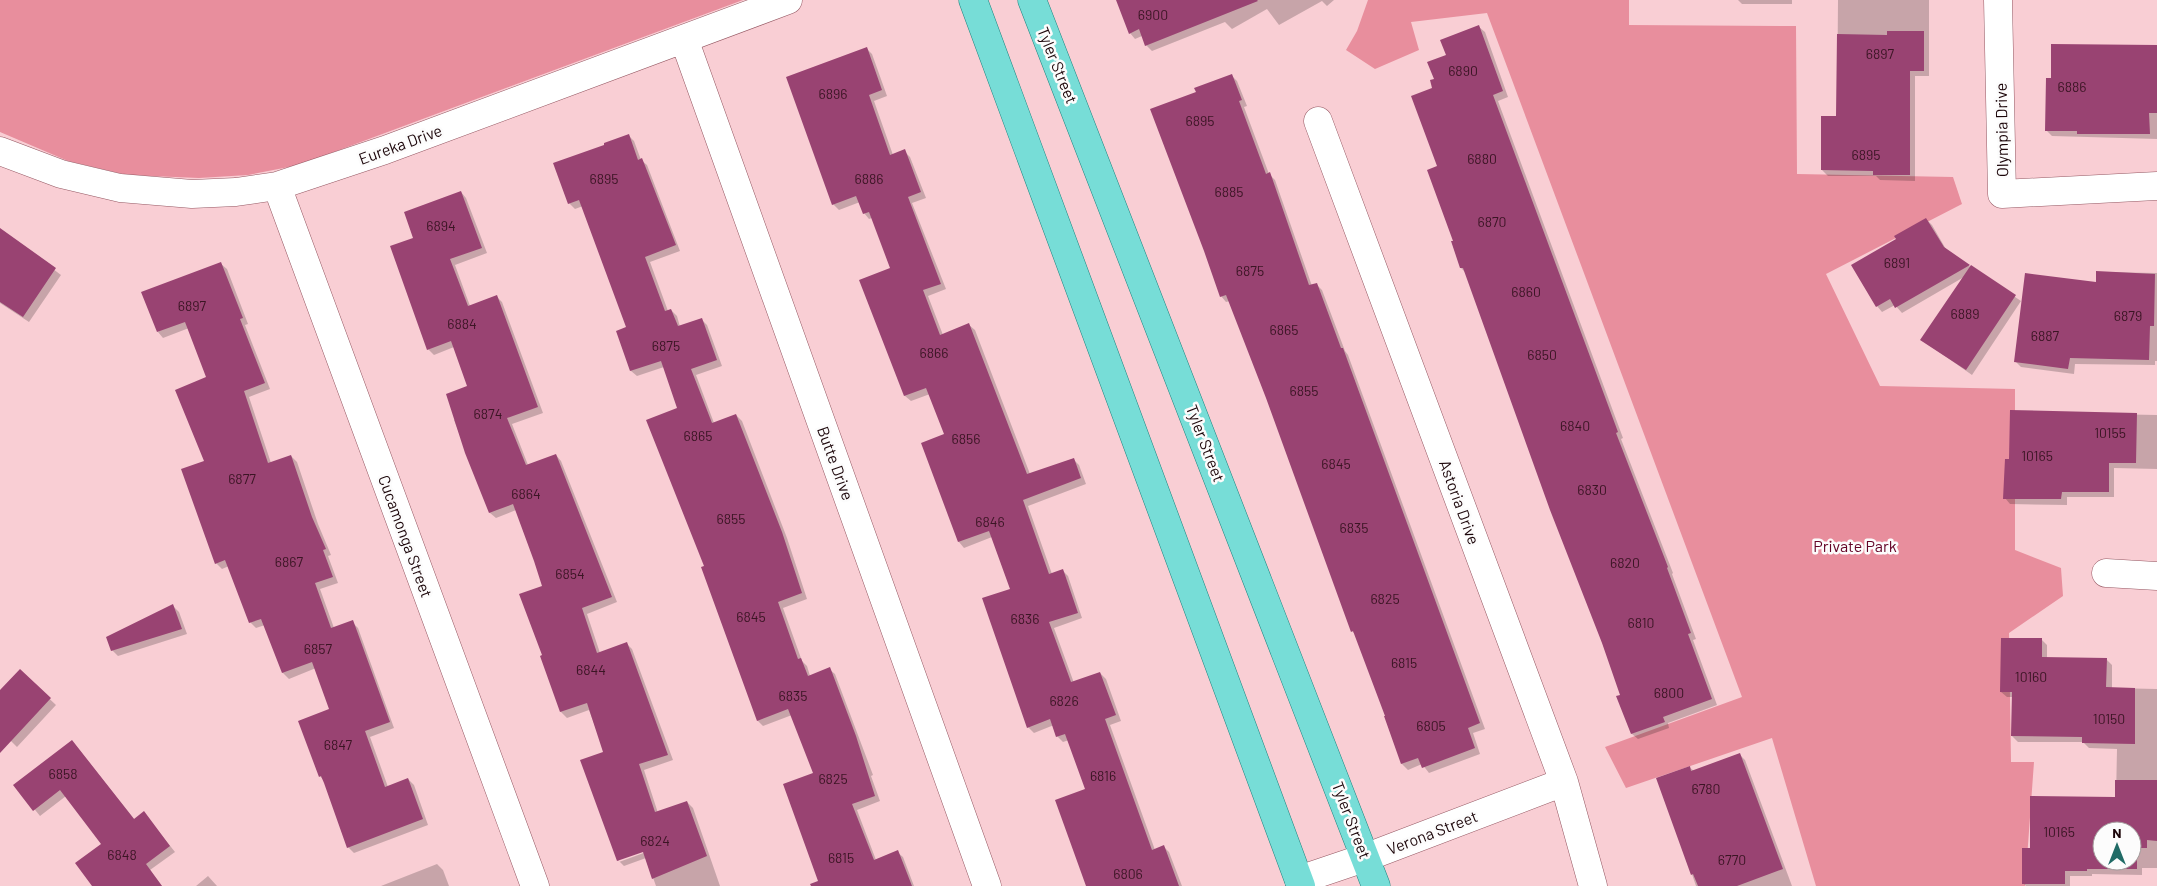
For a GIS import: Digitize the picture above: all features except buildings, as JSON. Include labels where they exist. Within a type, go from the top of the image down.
[{"type":"main road","points":[[972,0],[1300,883]]},
{"type":"main road","name":"Tyler Street","points":[[1032,0],[1376,886]]},
{"type":"street","name":"Eureka Drive","points":[[0,151],[61,174],[120,188],[192,194],[236,192],[276,186],[385,150],[788,0]]},
{"type":"street","name":"Olympia Drive","points":[[1998,0],[2002,194],[2157,186]]},
{"type":"street","name":"Butte Drive","points":[[684,39],[987,886]]},
{"type":"street","name":"Astoria Drive","points":[[1318,121],[1564,782],[1593,886]]},
{"type":"street","name":"Cucamonga Street","points":[[276,186],[535,886]]},
{"type":"street","points":[[2106,573],[2157,576]]},
{"type":"street","name":"Verona Street","points":[[1300,883],[1564,782]]},
{"type":"green space","points":[[0,0],[743,0],[299,165],[248,175],[199,178],[127,175],[68,161],[0,132]]},
{"type":"green space","name":"Private Park","points":[[1368,0],[1629,0],[1629,25],[1796,26],[1797,174],[1953,177],[1962,204],[1826,274],[1880,386],[2015,389],[2015,550],[2061,568],[2063,596],[2009,633],[2011,762],[2034,762],[2025,886],[1816,886],[1772,738],[1626,788],[1605,747],[1742,697],[1487,13],[1411,22],[1419,50],[1375,69],[1346,50],[1357,31]]}]
